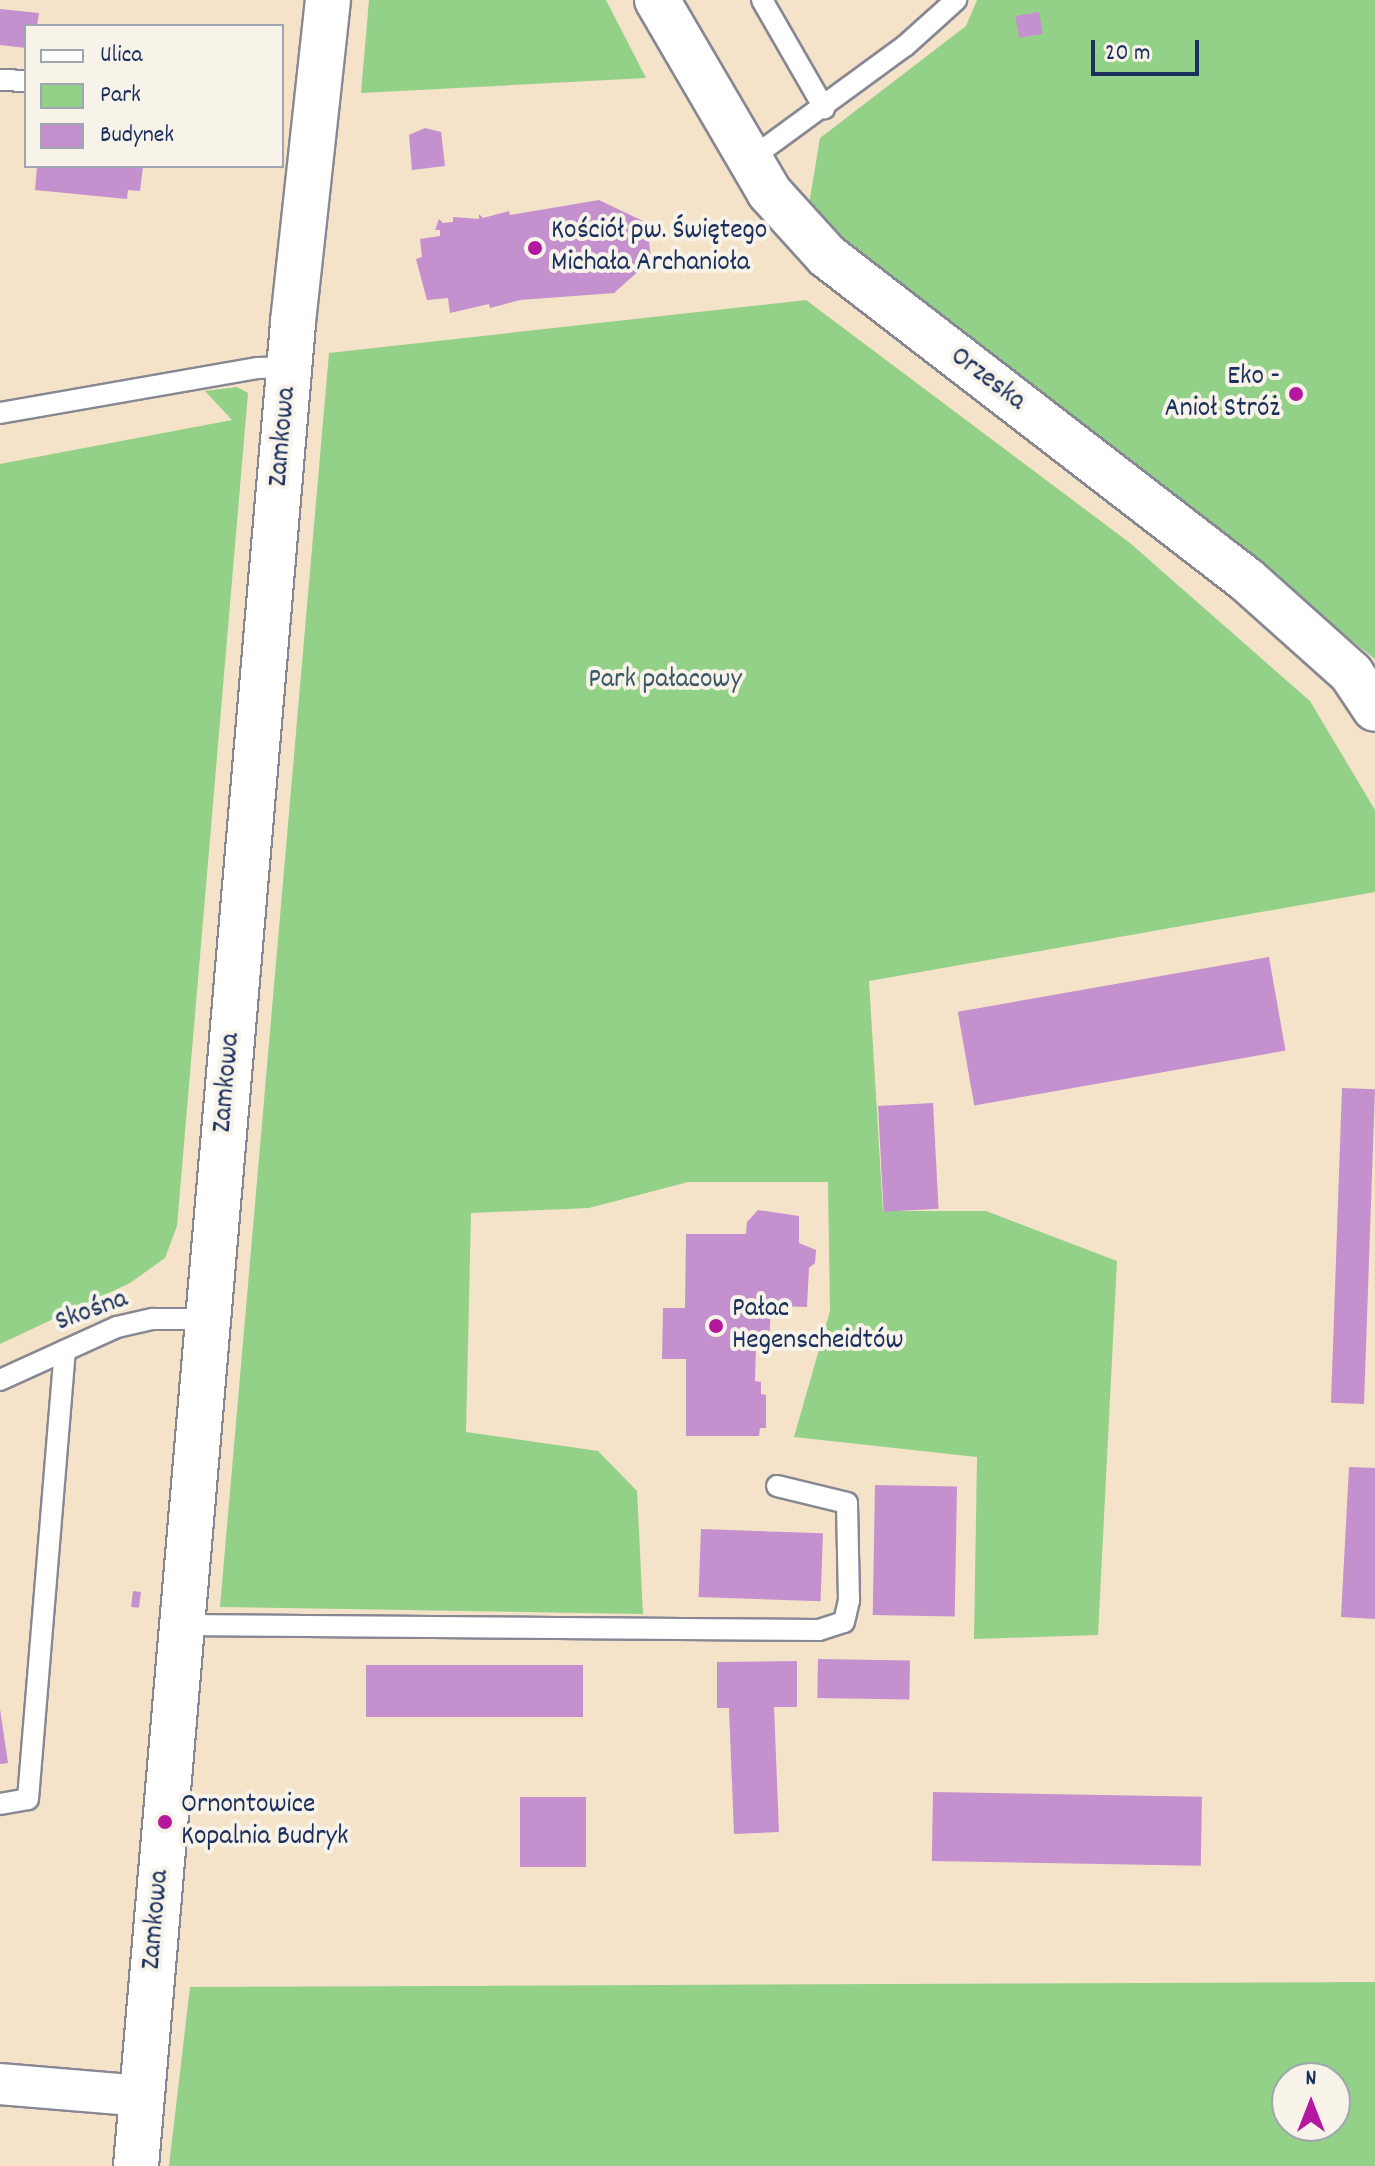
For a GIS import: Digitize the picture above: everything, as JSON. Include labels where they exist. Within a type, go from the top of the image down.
[{"type":"street","name":"Zamkowa","points":[[136,2166],[290,367],[328,0]]},
{"type":"street","name":"Orzeska","points":[[657,0],[769,192],[827,256],[1247,580],[1351,673],[1375,709]]},
{"type":"street","points":[[0,2084],[142,2096]]},
{"type":"lane","points":[[762,0],[824,108]]},
{"type":"lane","points":[[749,160],[824,108],[956,0]]},
{"type":"lane","points":[[0,80],[24,81]]},
{"type":"lane","points":[[0,413],[258,368],[290,367]]},
{"type":"lane","name":"Skośna","points":[[0,1380],[117,1327],[153,1319],[208,1319]]},
{"type":"lane","points":[[0,1804],[28,1799],[65,1351]]},
{"type":"lane","points":[[181,1625],[819,1630],[844,1622],[849,1600],[847,1503],[777,1486]]},
{"type":"green space","points":[[369,0],[606,0],[646,78],[361,93]]},
{"type":"green space","points":[[977,0],[1375,0],[1375,659],[808,210],[820,138],[966,26]]},
{"type":"green space","name":"Park pałacowy","points":[[806,300],[1130,543],[1310,701],[1375,810],[1375,892],[869,981],[883,1211],[986,1211],[1117,1261],[1098,1635],[974,1639],[977,1457],[794,1437],[830,1311],[828,1182],[688,1182],[589,1208],[471,1213],[466,1432],[598,1451],[637,1491],[643,1614],[220,1607],[329,353]]},
{"type":"green space","points":[[237,387],[248,393],[177,1226],[165,1258],[130,1283],[0,1344],[0,464],[232,420],[205,391]]},
{"type":"green space","points":[[1375,1982],[1375,2166],[169,2166],[190,1987]]},
{"type":"building","points":[[0,9],[39,13],[37,24],[24,24],[24,48],[0,45]]},
{"type":"building","points":[[1039,12],[1043,34],[1019,38],[1015,16]]},
{"type":"building","points":[[425,128],[441,132],[445,166],[412,170],[409,135]]},
{"type":"building","points":[[37,168],[143,168],[140,191],[128,190],[127,199],[35,190]]},
{"type":"building","name":"Kościół pw. Świętego Michała Archanioła","points":[[599,200],[647,223],[651,260],[614,293],[520,300],[450,313],[448,298],[427,300],[416,259],[422,257],[420,239],[440,236],[440,230],[435,230],[439,219],[443,223],[453,222],[453,217],[479,219],[479,214],[483,218],[509,211],[510,215]]},
{"type":"building","points":[[1269,957],[1285,1051],[974,1105],[958,1012]]},
{"type":"building","points":[[1342,1088],[1375,1089],[1364,1404],[1331,1403]]},
{"type":"building","points":[[933,1103],[939,1209],[884,1212],[878,1106]]},
{"type":"building","name":"Pałac Hegenscheidtów","points":[[758,1210],[799,1216],[799,1243],[816,1250],[815,1263],[809,1268],[807,1307],[771,1306],[769,1345],[756,1345],[755,1381],[761,1382],[761,1394],[766,1395],[766,1428],[760,1428],[759,1436],[686,1436],[686,1359],[662,1359],[663,1308],[685,1308],[686,1234],[746,1234],[747,1222]]},
{"type":"building","points":[[1349,1467],[1375,1468],[1375,1619],[1341,1617]]},
{"type":"building","points":[[875,1485],[957,1486],[955,1616],[873,1615]]},
{"type":"building","points":[[701,1529],[823,1533],[821,1601],[699,1597]]},
{"type":"building","points":[[133,1591],[141,1592],[139,1608],[131,1607]]},
{"type":"building","points":[[818,1659],[910,1661],[909,1700],[817,1698]]},
{"type":"building","points":[[797,1661],[797,1707],[774,1707],[779,1832],[734,1834],[729,1708],[717,1708],[717,1662]]},
{"type":"building","points":[[366,1665],[583,1665],[583,1717],[366,1717]]},
{"type":"building","points":[[0,1709],[8,1763],[0,1764]]},
{"type":"building","points":[[933,1792],[1202,1797],[1201,1866],[932,1861]]},
{"type":"building","points":[[520,1797],[586,1797],[586,1867],[520,1867]]},
{"type":"place","name":"Kościół pw. Świętego Michała Archanioła","points":[[535,248]]},
{"type":"place","name":"Eko - Anioł Stróż","points":[[1296,394]]},
{"type":"place","name":"Pałac Hegenscheidtów","points":[[716,1326]]},
{"type":"place","name":"Ornontowice Kopalnia Budryk","points":[[165,1822]]}]
